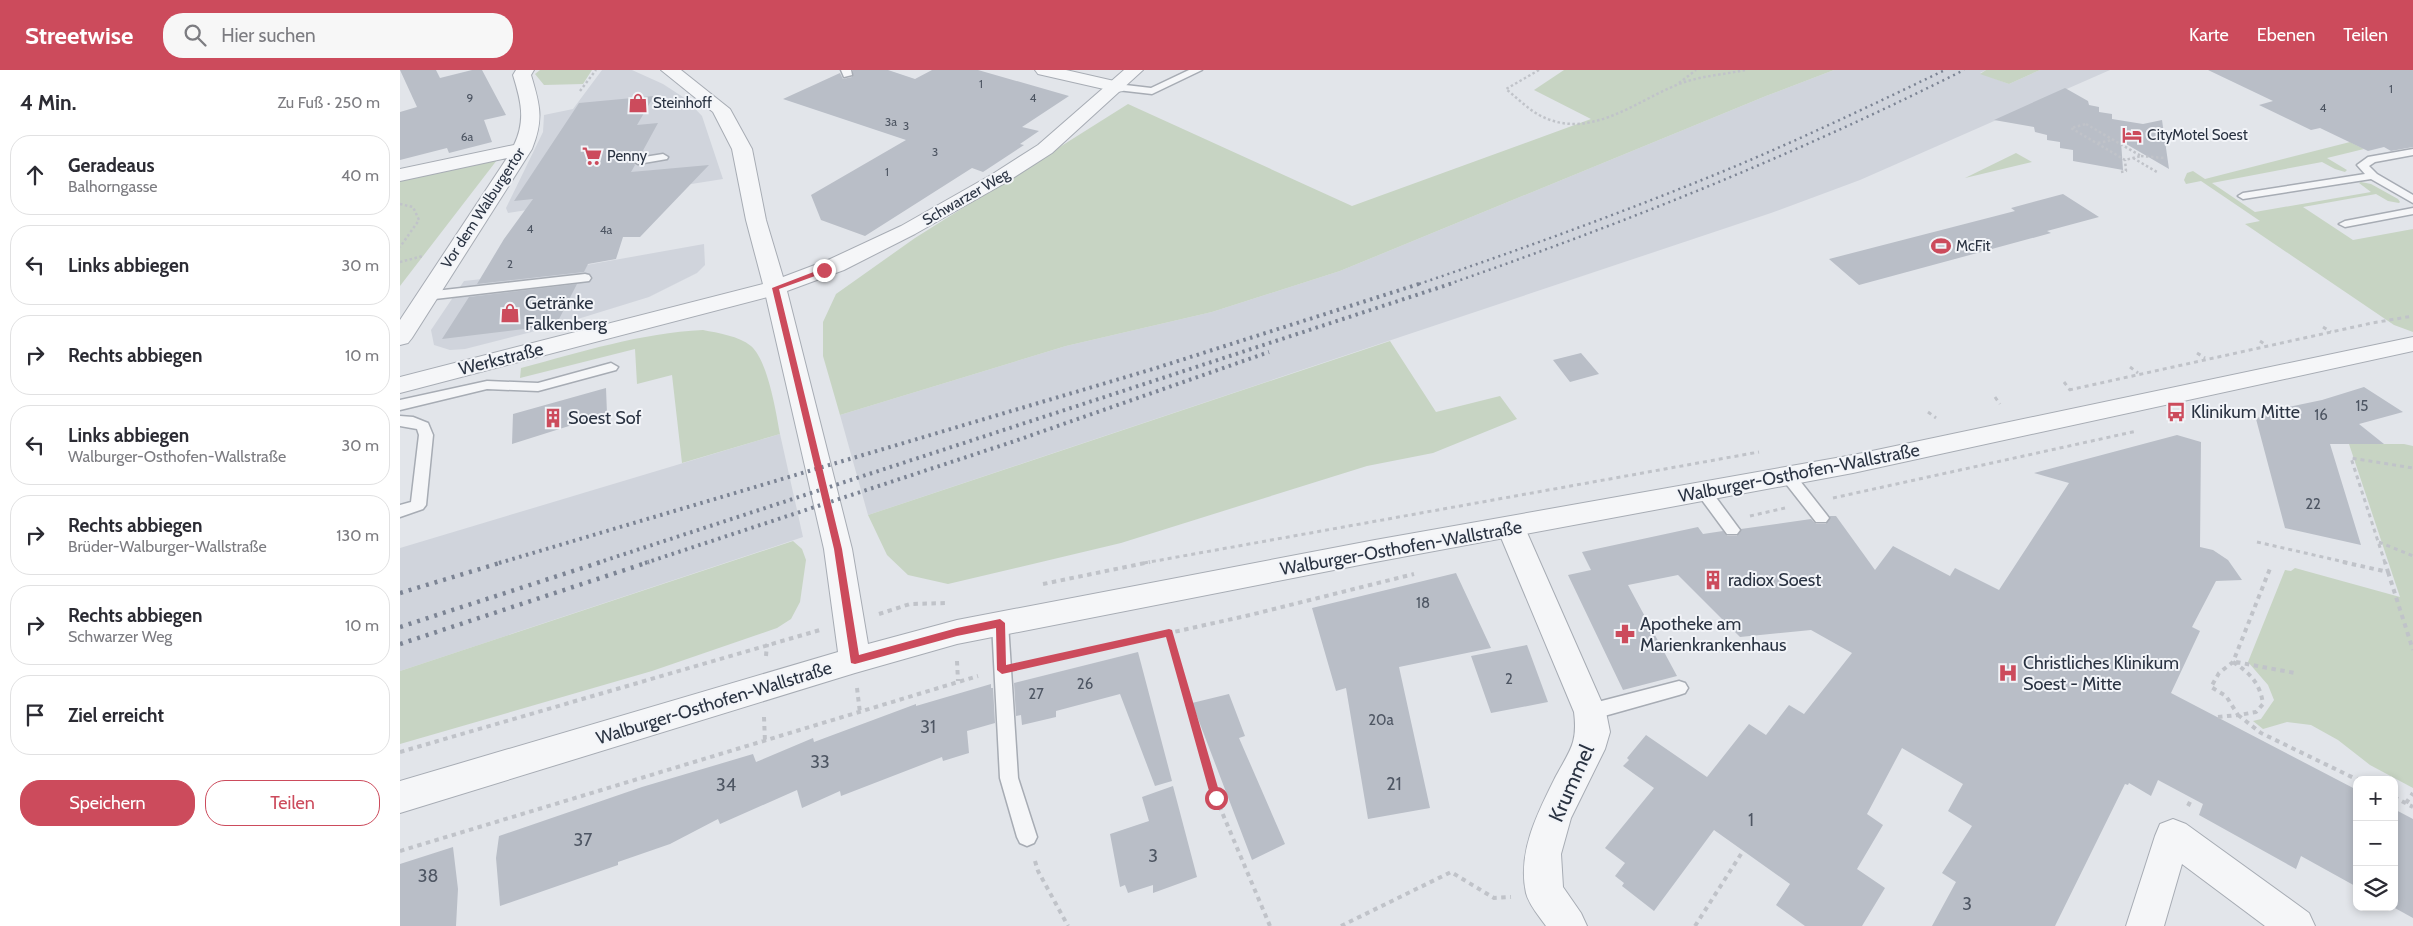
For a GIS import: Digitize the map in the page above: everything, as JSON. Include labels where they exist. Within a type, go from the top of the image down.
[{"type":"street","name":"Vor dem Walburgertor","points":[[400,338],[522,149],[531,130],[534,114],[522,75],[525,70]]},
{"type":"street","points":[[670,70],[721,109],[742,149],[756,220],[775,288],[838,549],[851,622],[855,660]]},
{"type":"street","points":[[1044,70],[1117,87]]},
{"type":"street","name":"Schwarzer Weg","points":[[775,288],[836,265],[908,230],[998,179],[1044,149],[1117,87],[1134,70]]},
{"type":"street","points":[[400,174],[522,149]]},
{"type":"street","name":"Werkstraße","points":[[400,385],[775,288]]},
{"type":"street","name":"Walburger-Osthofen-Wallstraße","points":[[400,798],[855,660],[957,632],[1375,551],[1511,528],[1788,476],[2161,399],[2413,344]]},
{"type":"street","name":"Krummel","points":[[1511,528],[1590,712],[1593,732],[1588,749],[1554,816],[1543,854],[1545,893]]},
{"type":"street","points":[[2145,926],[2173,836],[2296,926]]},
{"type":"street","points":[[1545,893],[1568,926]]},
{"type":"lane","points":[[1117,87],[1152,91],[1188,72],[1198,70]]},
{"type":"lane","points":[[2413,152],[2372,159],[2362,165],[2373,176],[2413,200]]},
{"type":"lane","points":[[640,156],[664,154]]},
{"type":"lane","points":[[2243,196],[2373,176]]},
{"type":"lane","points":[[2345,224],[2413,211]]},
{"type":"lane","points":[[426,296],[585,278]]},
{"type":"lane","points":[[400,404],[487,385],[538,387],[611,367]]},
{"type":"lane","points":[[400,421],[413,422],[423,426],[426,435],[418,505],[400,511]]},
{"type":"lane","points":[[1788,476],[1821,518]]},
{"type":"lane","points":[[1704,492],[1727,524]]},
{"type":"lane","points":[[1000,623],[1009,778],[1027,837]]},
{"type":"lane","points":[[1590,712],[1679,688]]},
{"type":"path","points":[[580,91],[596,70]]},
{"type":"path","points":[[1539,70],[1506,89],[1544,117],[1569,123],[1600,122],[1630,110],[1676,86],[1696,70]]},
{"type":"path","points":[[1676,86],[1745,70]]},
{"type":"path","points":[[2141,156],[2086,124],[2071,128],[2124,160],[2141,156],[2165,158]]},
{"type":"path","points":[[2098,144],[2113,140]]},
{"type":"path","points":[[2133,158],[2157,172]]},
{"type":"path","points":[[2121,172],[2126,171],[2124,160]]},
{"type":"path","points":[[400,204],[413,207],[419,220],[400,247]]},
{"type":"path","points":[[2062,391],[2139,373],[2413,316]]},
{"type":"path","points":[[2323,327],[2331,332]]},
{"type":"path","points":[[2260,341],[2267,346]]},
{"type":"path","points":[[2197,353],[2206,359]]},
{"type":"path","points":[[2130,367],[2139,373]]},
{"type":"path","points":[[2064,382],[2070,390]]},
{"type":"path","points":[[1995,396],[2000,404]]},
{"type":"path","points":[[1991,406],[2010,402]]},
{"type":"path","points":[[1928,412],[1936,418]]},
{"type":"path","points":[[1926,420],[1945,416]]},
{"type":"path","points":[[1040,584],[1215,549],[1767,451]]},
{"type":"path","points":[[2413,468],[2351,458],[2413,650]]},
{"type":"path","points":[[1727,524],[1745,517],[1835,497]]},
{"type":"path","points":[[2257,542],[2388,572]]},
{"type":"path","points":[[2378,542],[2413,556]]},
{"type":"path","points":[[2272,566],[2232,662],[2219,673],[2211,687],[2226,696],[2238,715],[2261,733],[2353,778]]},
{"type":"path","points":[[1002,670],[1419,573]]},
{"type":"path","points":[[400,752],[910,604],[952,603]]},
{"type":"path","points":[[1169,632],[1216,798],[1270,926]]},
{"type":"path","points":[[2232,662],[2295,672]]},
{"type":"path","points":[[2218,717],[2256,712],[2263,704],[2262,688],[2249,672],[2232,662]]},
{"type":"path","points":[[400,851],[860,714],[958,681]]},
{"type":"path","points":[[2406,803],[2413,793]]},
{"type":"path","points":[[2398,799],[2413,807]]},
{"type":"path","points":[[1027,837],[1038,871],[1068,926]]},
{"type":"path","points":[[1695,926],[1743,851]]},
{"type":"path","points":[[1341,926],[1451,872],[1494,898],[1545,893]]},
{"type":"shaded area","points":[[602,70],[632,70],[663,84],[686,99],[702,116],[723,179],[508,213],[506,208],[543,132],[544,115],[573,109]]},
{"type":"shaded area","points":[[1834,70],[1986,70],[1980,73],[2009,84],[2040,70],[2110,70],[1860,180],[1771,213],[868,515],[840,415],[1066,346],[1212,312],[1340,271],[1766,96]]},
{"type":"shaded area","points":[[704,244],[705,265],[697,273],[649,297],[555,326],[465,349],[450,350],[434,345],[431,330],[464,281],[547,272]]},
{"type":"shaded area","points":[[780,434],[803,537],[400,671],[400,548]]},
{"type":"green space","points":[[540,70],[592,70],[583,84],[544,85],[535,74]]},
{"type":"green space","points":[[1564,70],[1834,70],[1766,96],[1340,271],[1212,312],[1066,346],[840,415],[823,356],[823,322],[836,294],[915,238],[1128,104],[1352,206],[1591,119],[1534,90]]},
{"type":"green space","points":[[1986,70],[2040,70],[2009,84],[1980,74]]},
{"type":"green space","points":[[2350,142],[2364,149],[2327,158],[2347,170],[2345,172],[2322,162],[2212,183],[2255,212],[2371,192],[2359,183],[2361,182],[2371,184],[2398,199],[2399,203],[2388,201],[2376,194],[2303,207],[2353,240],[2413,229],[2413,332],[2394,325],[2245,224],[2260,221],[2201,181],[2186,184],[2184,180],[2187,173],[2193,171],[2205,179]]},
{"type":"green space","points":[[2016,153],[2032,162],[1965,178]]},
{"type":"green space","points":[[497,160],[400,286],[400,181]]},
{"type":"green space","points":[[703,330],[728,335],[741,340],[751,346],[757,353],[767,375],[780,434],[682,463],[672,375],[637,384],[635,349],[520,378],[521,368],[589,350],[634,339]]},
{"type":"green space","points":[[1390,341],[1436,412],[1500,396],[1517,419],[1433,453],[1367,466],[1121,543],[948,584],[908,575],[887,555],[868,515]]},
{"type":"green space","points":[[2349,444],[2404,444],[2413,446],[2413,788],[2398,780],[2398,776],[2391,776],[2370,765],[2338,740],[2311,725],[2287,722],[2263,729],[2253,721],[2261,719],[2274,700],[2268,685],[2248,662],[2285,570],[2291,571],[2295,568],[2400,597]]},
{"type":"green space","points":[[793,541],[802,549],[806,560],[800,602],[791,619],[777,628],[652,671],[400,744],[400,671]]},
{"type":"building","points":[[400,70],[436,70],[440,78],[472,70],[482,70],[506,115],[484,120],[492,142],[449,153],[447,148],[400,160],[400,112],[417,107]]},
{"type":"building","points":[[853,70],[888,70],[915,79],[932,70],[978,70],[1069,96],[1022,127],[1039,131],[1020,144],[1024,145],[983,172],[972,168],[865,236],[821,220],[811,195],[906,140],[783,99],[840,73],[843,79],[852,77]]},
{"type":"building","points":[[2208,70],[2413,70],[2413,147],[2391,151],[2384,147],[2368,151],[2320,128],[2311,130],[2259,105],[2273,101]]},
{"type":"building","points":[[2065,88],[2088,101],[2089,105],[2099,107],[2099,112],[2112,114],[2112,119],[2143,124],[2162,120],[2169,169],[2121,141],[2123,170],[2073,161],[2073,150],[2060,148],[2060,142],[2047,140],[2047,135],[2035,132],[2034,127],[1994,120]]},
{"type":"building","points":[[654,96],[637,125],[658,123],[640,156],[631,160],[635,165],[631,172],[709,165],[640,237],[623,237],[616,259],[588,264],[584,272],[477,284],[504,239],[533,199],[514,201],[579,103]]},
{"type":"building","name":"McFit","points":[[2063,194],[2099,217],[2047,231],[2051,233],[1859,285],[1829,259],[2015,211],[2011,208]]},
{"type":"building","name":"Getränke Falkenberg","points":[[577,284],[556,325],[442,339],[469,297]]},
{"type":"building","points":[[1581,353],[1599,374],[1570,382],[1553,360]]},
{"type":"building","points":[[2364,387],[2403,412],[2359,424],[2384,444],[2330,444],[2361,545],[2285,528],[2256,419],[2269,411],[2322,400]]},
{"type":"building","name":"Soest Sof","points":[[606,388],[607,414],[512,444],[513,414]]},
{"type":"building","name":"Christliches Klinikum Soest - Mitte","points":[[2177,435],[2201,442],[2200,547],[2213,550],[2228,560],[2242,580],[2216,581],[2192,627],[2200,631],[2171,693],[2353,788],[2353,885],[2301,856],[2296,869],[2199,815],[2203,804],[2158,780],[2151,796],[2129,783],[2128,785],[2125,784],[2055,926],[1932,926],[1956,882],[1942,873],[1972,826],[1948,811],[1963,784],[1902,748],[1867,814],[1883,825],[1857,869],[1885,888],[1862,926],[1805,926],[1776,905],[1790,884],[1714,830],[1654,911],[1622,886],[1624,883],[1615,876],[1625,863],[1605,848],[1654,788],[1623,766],[1629,760],[1627,758],[1646,735],[1707,777],[1749,724],[1766,735],[1789,705],[1804,714],[1852,653],[1811,630],[1740,637],[1678,575],[1628,585],[1677,676],[1623,690],[1568,575],[1591,570],[1582,552],[1698,527],[1703,534],[1723,531],[1727,536],[1737,536],[1741,529],[1811,519],[1816,524],[1826,524],[1830,516],[1836,516],[1875,570],[1893,546],[1950,576],[1955,568],[1999,590],[2069,483],[2034,473]]},
{"type":"building","points":[[1456,573],[1491,648],[1399,667],[1430,808],[1368,819],[1346,688],[1336,691],[1312,608]]},
{"type":"building","points":[[1527,645],[1548,702],[1491,713],[1471,656]]},
{"type":"building","points":[[1138,652],[1172,781],[1155,786],[1120,694],[1056,711],[1056,717],[1022,725],[1021,715],[1016,716],[1014,683]]},
{"type":"building","points":[[991,684],[991,688],[993,688],[995,723],[967,731],[969,753],[943,761],[942,757],[841,796],[840,791],[802,808],[797,790],[720,824],[718,819],[670,844],[618,862],[618,865],[500,906],[496,858],[499,836],[642,787],[753,754],[756,762],[813,738],[814,742],[916,704],[916,706]]},
{"type":"building","points":[[1229,694],[1245,736],[1239,738],[1285,844],[1252,860],[1192,703]]},
{"type":"building","points":[[1173,786],[1197,877],[1153,893],[1153,885],[1128,893],[1125,885],[1120,887],[1110,834],[1149,821],[1142,797]]},
{"type":"building","points":[[2398,811],[2413,819],[2413,918],[2398,910]]},
{"type":"building","points":[[453,847],[458,889],[456,926],[400,926],[400,864]]},
{"type":"railway","points":[[1420,284],[1573,230],[1724,171],[1808,135],[1945,70]]},
{"type":"railway","points":[[1449,284],[1710,186],[1837,131],[1964,70]]},
{"type":"railway","points":[[597,563],[1453,283]]},
{"type":"railway","points":[[499,563],[1153,369],[1420,284]]},
{"type":"railway","points":[[645,563],[1012,442],[1269,352]]},
{"type":"railway","points":[[400,593],[503,562]]},
{"type":"railway","points":[[400,627],[601,562]]},
{"type":"railway","points":[[400,644],[649,562]]},
{"type":"place","name":"Steinhoff","points":[[638,103]]},
{"type":"place","name":"CityMotel Soest","points":[[2132,135]]},
{"type":"place","name":"Penny","points":[[592,156]]},
{"type":"place","name":"McFit","points":[[1941,246]]},
{"type":"place","name":"Getränke Falkenberg","points":[[510,313]]},
{"type":"place","name":"Klinikum Mitte","points":[[2176,412]]},
{"type":"place","name":"Soest Sof","points":[[553,418]]},
{"type":"place","name":"radiox Soest","points":[[1713,580]]},
{"type":"place","name":"Apotheke am Marienkrankenhaus","points":[[1625,634]]},
{"type":"place","name":"Christliches Klinikum Soest - Mitte","points":[[2008,673]]},
{"type":"route","points":[[824,270],[775,288],[838,549],[851,622],[855,660],[957,632],[1000,623],[1002,670],[1169,632],[1216,798]]}]
